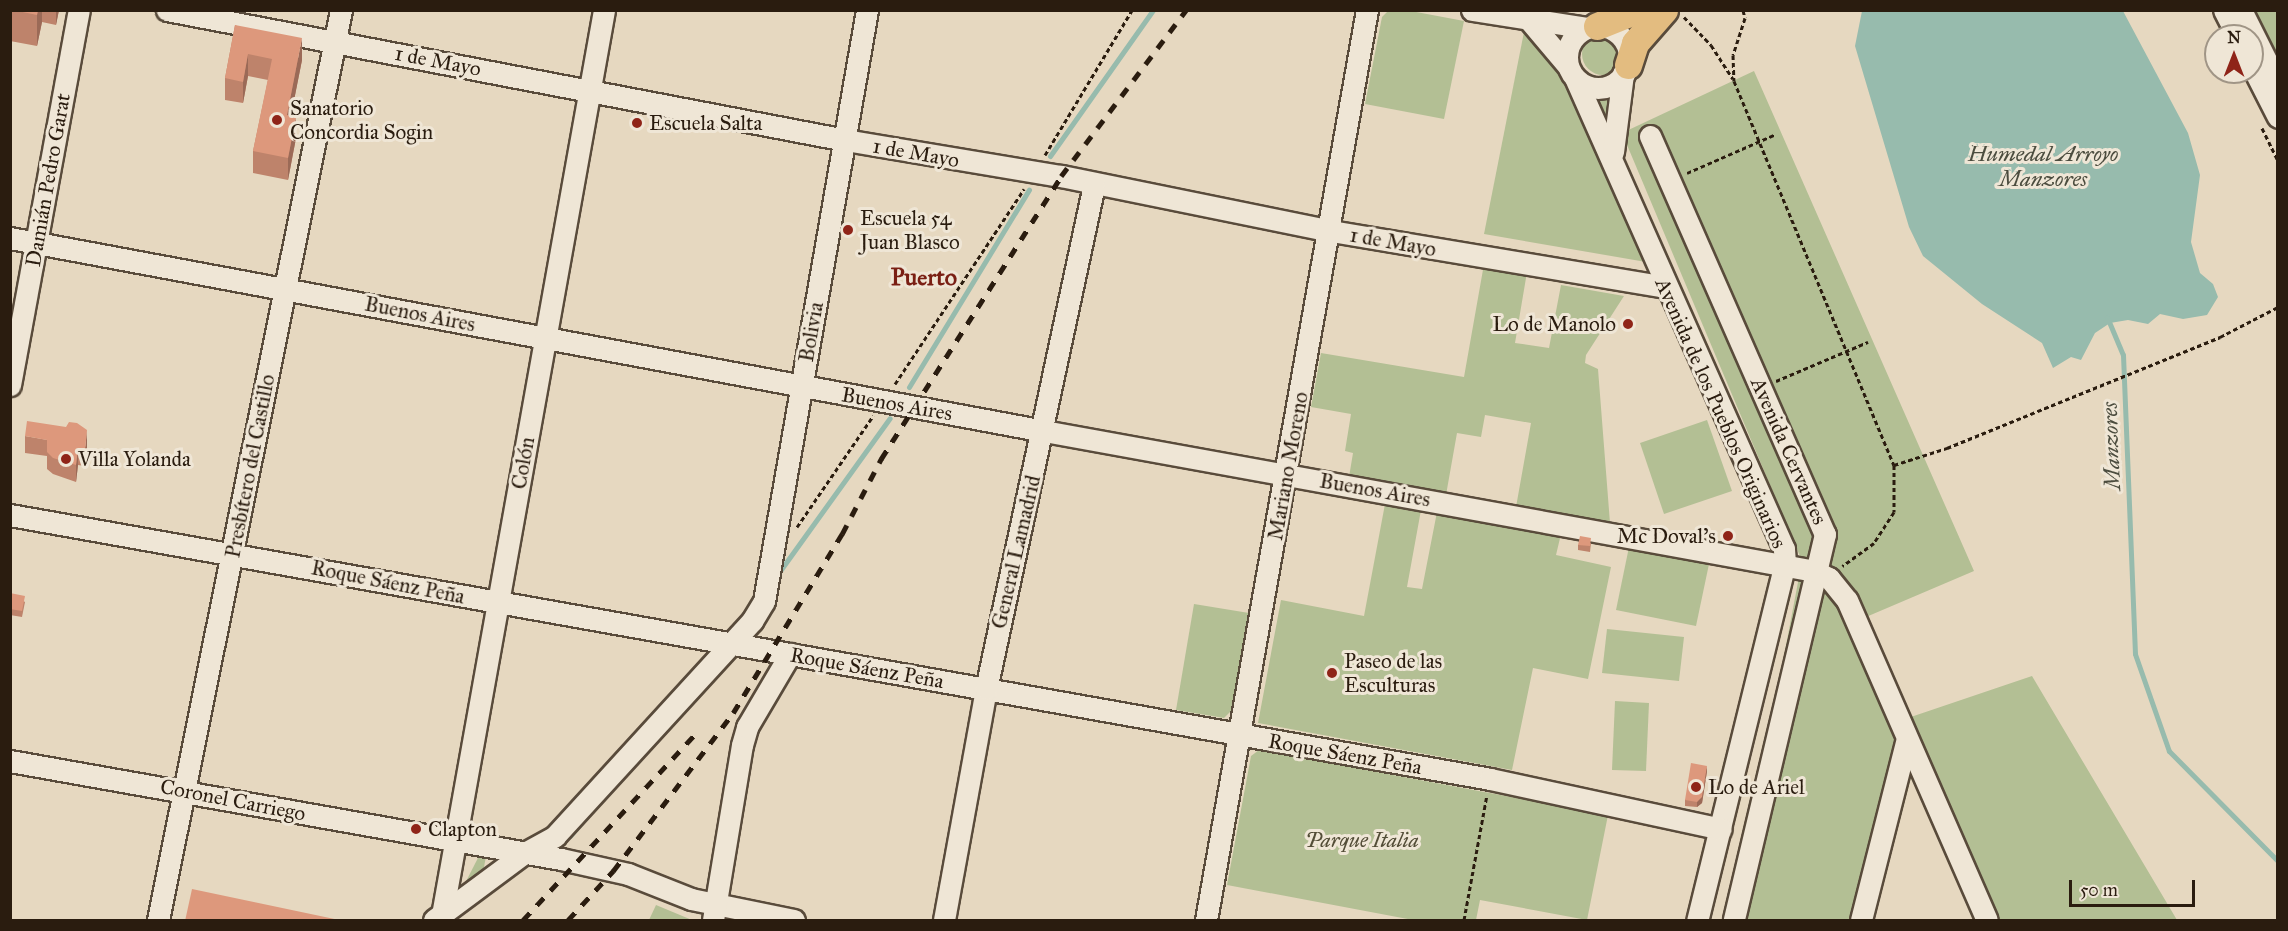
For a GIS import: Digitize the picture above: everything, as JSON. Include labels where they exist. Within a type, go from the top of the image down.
[{"type":"main road","points":[[1592,27],[1637,10]]},
{"type":"main road","points":[[1626,70],[1635,44],[1672,12]]},
{"type":"street","name":"Damián Pedro Garat","points":[[10,385],[79,10]]},
{"type":"street","name":"1 de Mayo","points":[[167,10],[1331,231],[1665,287]]},
{"type":"street","name":"Presbítero del Castillo","points":[[158,921],[187,791],[283,287],[341,10]]},
{"type":"street","name":"Colón","points":[[438,918],[454,842],[604,10]]},
{"type":"street","name":"Bolivia","points":[[438,918],[523,854],[555,836],[730,641],[752,621],[764,601],[867,10]]},
{"type":"street","name":"Mariano Moreno","points":[[1206,921],[1331,231],[1367,10]]},
{"type":"street","points":[[1472,10],[1530,21],[1592,27],[1621,37],[1629,54],[1626,70],[1606,87],[1596,88],[1572,72],[1572,39],[1592,27]]},
{"type":"street","points":[[2224,10],[2231,24]]},
{"type":"street","points":[[2241,10],[2277,84]]},
{"type":"street","name":"Avenida de los Pueblos Originarios","points":[[1530,21],[1572,72],[1613,156],[1665,287],[1784,549],[1785,563],[1697,921]]},
{"type":"street","name":"Avenida de los Pueblos Originarios","points":[[1613,156],[1626,70]]},
{"type":"street","points":[[2261,84],[2277,117]]},
{"type":"street","name":"Avenida Cervantes","points":[[1650,136],[1825,534],[1822,574],[1734,921]]},
{"type":"street","name":"General Lamadrid","points":[[944,921],[986,689],[1044,431],[1094,185]]},
{"type":"street","name":"Buenos Aires","points":[[10,238],[283,287],[545,339],[1044,431],[1785,563],[1822,574]]},
{"type":"street","name":"Roque Sáenz Peña","points":[[10,515],[234,553],[497,603],[730,641],[1240,736],[1490,779],[1721,829]]},
{"type":"street","points":[[1822,574],[1847,600],[1906,742],[1985,920]]},
{"type":"street","points":[[715,913],[742,745],[747,727],[790,654]]},
{"type":"street","points":[[1861,921],[1906,742]]},
{"type":"street","name":"Coronel Carriego","points":[[10,761],[187,791],[454,842],[561,859],[628,874],[715,913],[794,921]]},
{"type":"path","points":[[790,536],[884,401],[1034,174],[1132,10]]},
{"type":"path","points":[[1734,81],[1733,55],[1745,18],[1743,10]]},
{"type":"path","points":[[1672,12],[1711,45],[1734,81],[1894,465],[1894,512],[1874,543],[1822,574]]},
{"type":"path","points":[[1670,180],[1776,134]]},
{"type":"path","points":[[1894,465],[1947,448],[2081,394],[2169,357],[2277,307]]},
{"type":"path","points":[[1761,387],[1868,342]]},
{"type":"path","points":[[1464,921],[1490,779]]},
{"type":"green space","points":[[1388,11],[1411,11],[1464,21],[1444,119],[1365,104],[1382,17]]},
{"type":"green space","points":[[2251,11],[2277,11],[2277,64],[2264,38],[2264,24],[2257,24]]},
{"type":"green space","points":[[1524,32],[1546,52],[1569,83],[1646,262],[1484,234]]},
{"type":"green space","points":[[1603,33],[1618,39],[1624,54],[1618,69],[1603,75],[1588,69],[1582,54],[1588,39]]},
{"type":"green space","points":[[1754,71],[1974,571],[1866,617],[1899,721],[2032,676],[2177,920],[1992,920],[1915,762],[1874,920],[1734,920],[1802,561],[1622,133]]},
{"type":"green space","points":[[1617,90],[1604,128],[1590,91],[1603,95]]},
{"type":"green space","points":[[1484,264],[1527,272],[1515,343],[1549,348],[1561,285],[1624,296],[1586,355],[1585,363],[1598,369],[1610,523],[1516,507],[1531,423],[1485,415],[1481,437],[1457,433],[1446,495],[1349,477],[1353,453],[1345,451],[1351,414],[1311,407],[1321,353],[1464,377]]},
{"type":"green space","points":[[1707,420],[1732,491],[1664,514],[1640,443]]},
{"type":"green space","points":[[1385,504],[1421,510],[1407,587],[1422,589],[1437,512],[1561,534],[1556,555],[1611,567],[1588,679],[1533,668],[1512,770],[1258,723],[1281,600],[1364,616]]},
{"type":"green space","points":[[1629,547],[1709,564],[1696,626],[1616,610]]},
{"type":"green space","points":[[1194,604],[1249,613],[1234,708],[1224,718],[1176,710]]},
{"type":"green space","points":[[1607,629],[1684,637],[1679,681],[1602,673]]},
{"type":"green space","points":[[1615,701],[1649,703],[1646,771],[1612,770]]},
{"type":"green space","name":"Parque Italia","points":[[1259,750],[1608,815],[1587,920],[1480,900],[1476,920],[1413,920],[1227,885],[1251,756]]},
{"type":"green space","points":[[480,854],[486,856],[483,873],[458,897]]},
{"type":"green space","points":[[656,905],[692,920],[649,920]]},
{"type":"water","name":"Humedal Arroyo Manzores","points":[[1862,11],[2123,11],[2188,133],[2200,175],[2191,242],[2200,273],[2213,284],[2218,297],[2207,315],[2183,319],[2160,314],[2148,324],[2128,320],[2110,323],[2095,333],[2081,360],[2071,357],[2053,368],[2042,343],[1982,304],[1923,256],[1909,227],[1855,46]]},
{"type":"building","points":[[13,10],[38,10],[37,15]]},
{"type":"building","name":"Sanatorio Concordia Sogin","points":[[235,25],[302,38],[287,115],[296,117],[288,158],[253,151],[272,59],[248,54],[243,82],[225,78]]},
{"type":"building","points":[[27,421],[66,427],[69,422],[77,423],[87,430],[85,450],[78,449],[76,465],[53,458],[47,452],[47,440],[25,436]]},
{"type":"building","points":[[1580,536],[1591,538],[1590,546],[1578,545]]},
{"type":"building","points":[[10,593],[25,596],[22,611],[10,609]]},
{"type":"building","name":"Lo de Ariel","points":[[1691,763],[1707,766],[1702,797],[1697,802],[1685,800]]},
{"type":"building","points":[[192,889],[344,921],[185,921]]},
{"type":"waterway","points":[[1050,156],[1153,10]]},
{"type":"waterway","points":[[909,387],[1029,190]]},
{"type":"waterway","name":"Manzores","points":[[2107,317],[2123,355],[2135,654],[2169,751],[2278,861]]},
{"type":"waterway","points":[[777,575],[890,418]]},
{"type":"waterway","points":[[570,836],[586,817]]},
{"type":"railway","points":[[568,920],[613,871],[733,713],[842,534],[881,459],[1061,176],[1186,10]]},
{"type":"railway","points":[[523,920],[699,730]]},
{"type":"place","name":"Sanatorio Concordia Sogin","points":[[277,120]]},
{"type":"place","name":"Escuela Salta","points":[[637,123]]},
{"type":"place","name":"Escuela 54 Juan Blasco","points":[[848,230]]},
{"type":"place","name":"Lo de Manolo","points":[[1628,324]]},
{"type":"place","name":"Villa Yolanda","points":[[66,459]]},
{"type":"place","name":"Mc Doval's","points":[[1728,536]]},
{"type":"place","name":"Paseo de las Esculturas","points":[[1332,673]]},
{"type":"place","name":"Lo de Ariel","points":[[1696,787]]},
{"type":"place","name":"Clapton","points":[[416,829]]},
{"type":"district","name":"Puerto","points":[[924,278]]}]
